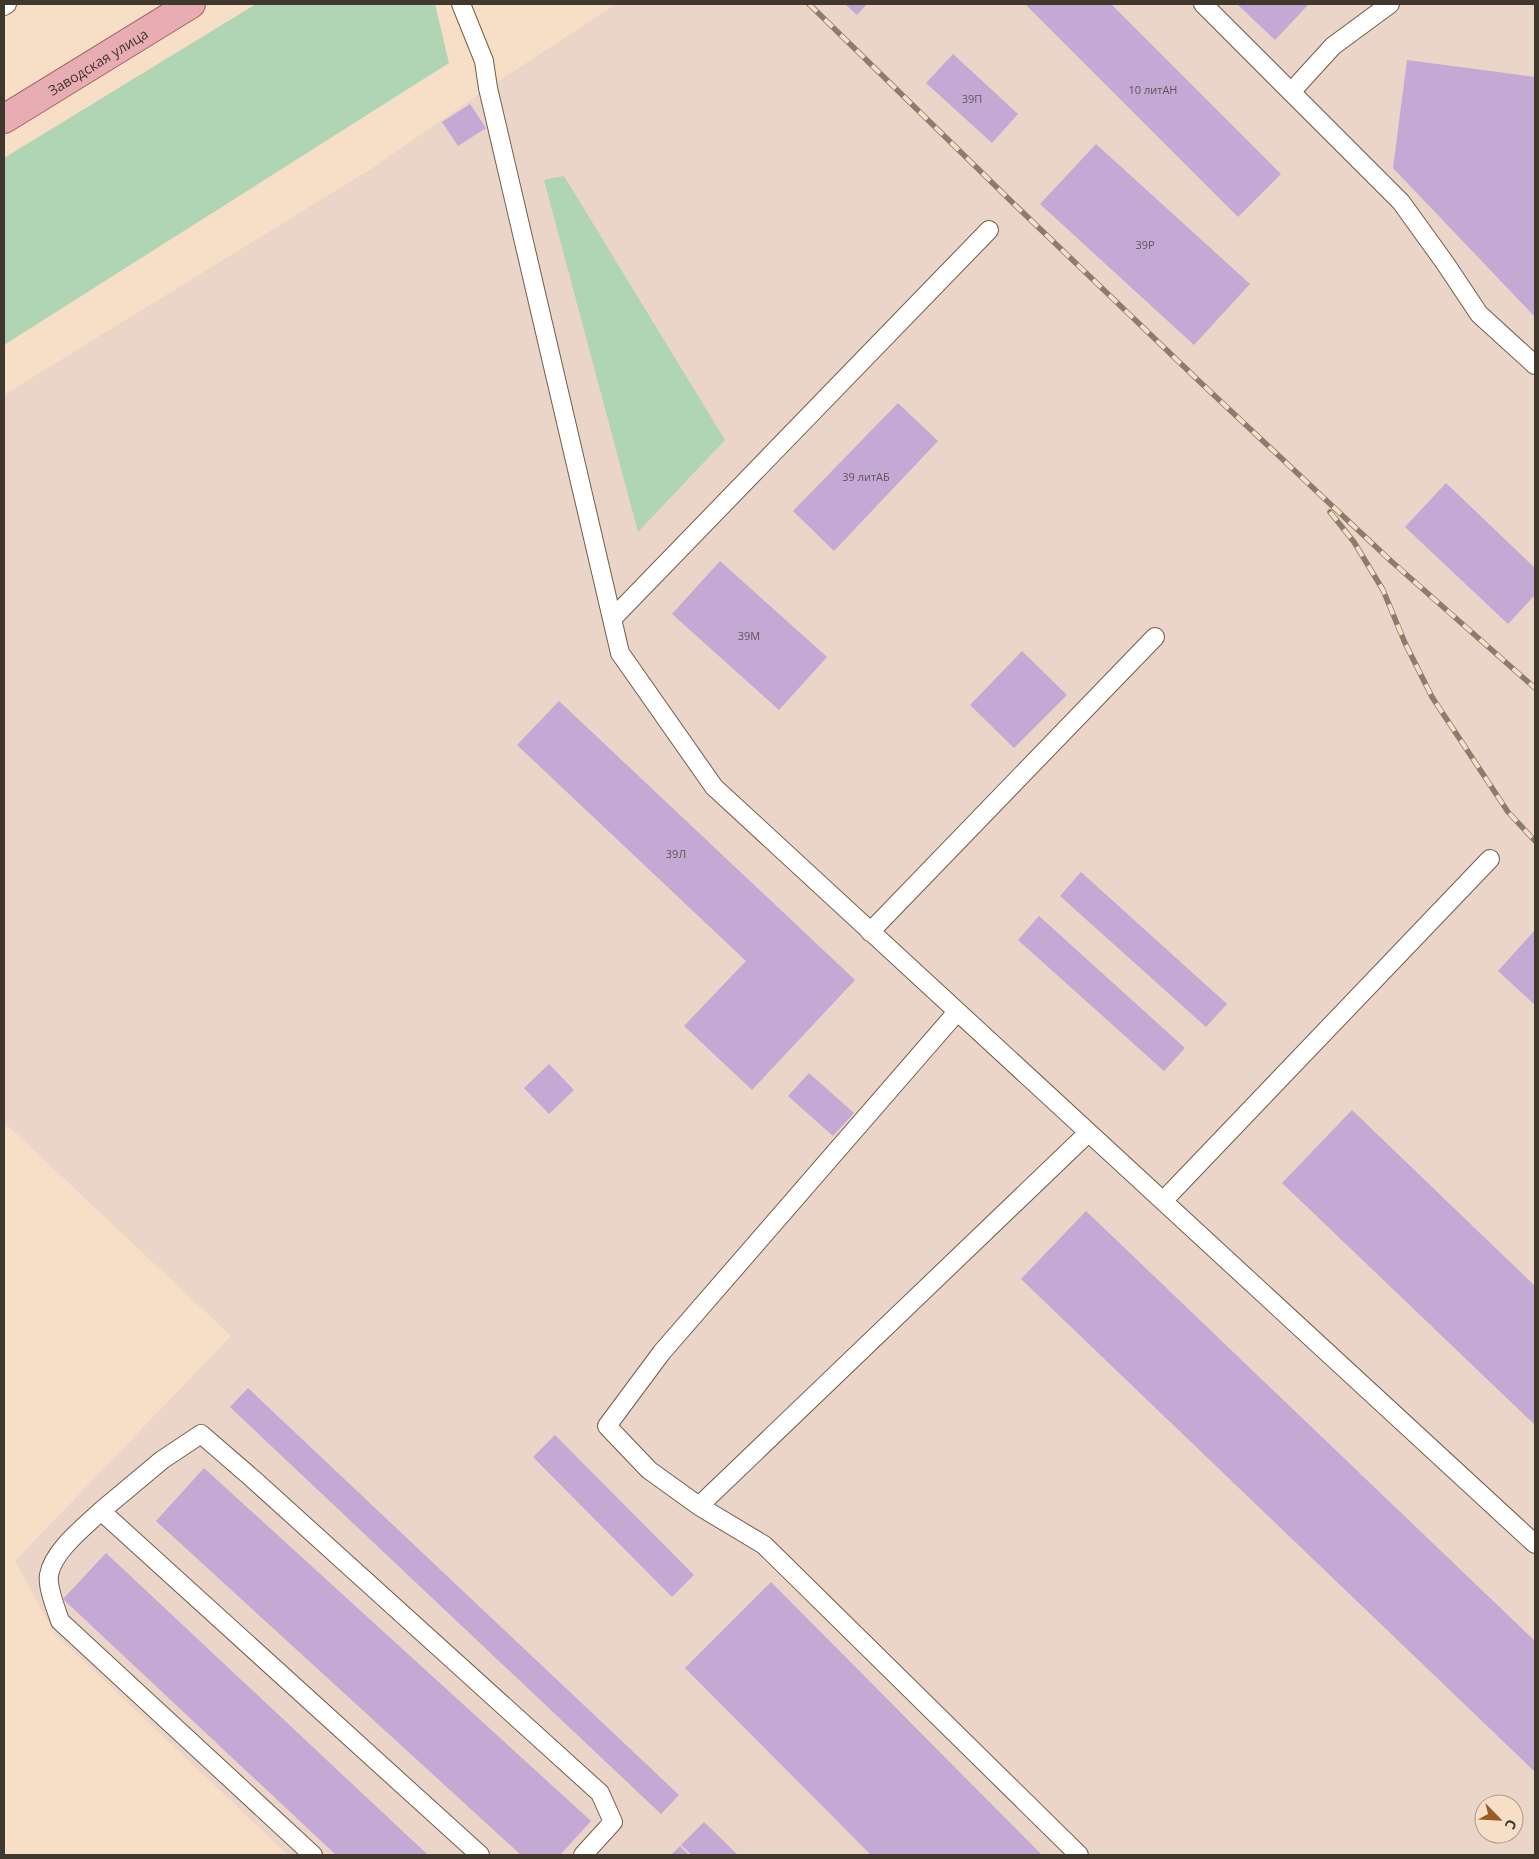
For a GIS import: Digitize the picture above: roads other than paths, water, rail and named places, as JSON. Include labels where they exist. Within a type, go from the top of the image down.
[{"type":"main road","name":"Заводская улица","points":[[4,119],[186,5]]},
{"type":"lane","points":[[461,4],[484,61],[488,88],[620,653],[714,787],[1535,1544]]},
{"type":"lane","points":[[1203,4],[1401,202],[1479,314],[1535,365]]},
{"type":"lane","points":[[1292,91],[1333,46],[1390,4]]},
{"type":"lane","points":[[612,619],[989,230]]},
{"type":"lane","points":[[870,932],[1155,638]]},
{"type":"lane","points":[[1163,1201],[1490,858]]},
{"type":"lane","points":[[957,1012],[662,1352],[606,1426],[649,1470],[699,1506],[764,1545],[1079,1855]]},
{"type":"lane","points":[[699,1506],[1088,1133]]},
{"type":"lane","points":[[313,1855],[60,1621],[52,1594],[49,1575],[60,1549],[101,1511],[162,1460],[201,1434],[600,1793],[613,1822],[583,1855]]},
{"type":"lane","points":[[101,1511],[480,1855]]},
{"type":"railway","points":[[809,4],[1200,382],[1391,561],[1535,688]]},
{"type":"railway","points":[[1330,512],[1354,542],[1383,590],[1405,643],[1432,697],[1508,812],[1535,841]]}]
